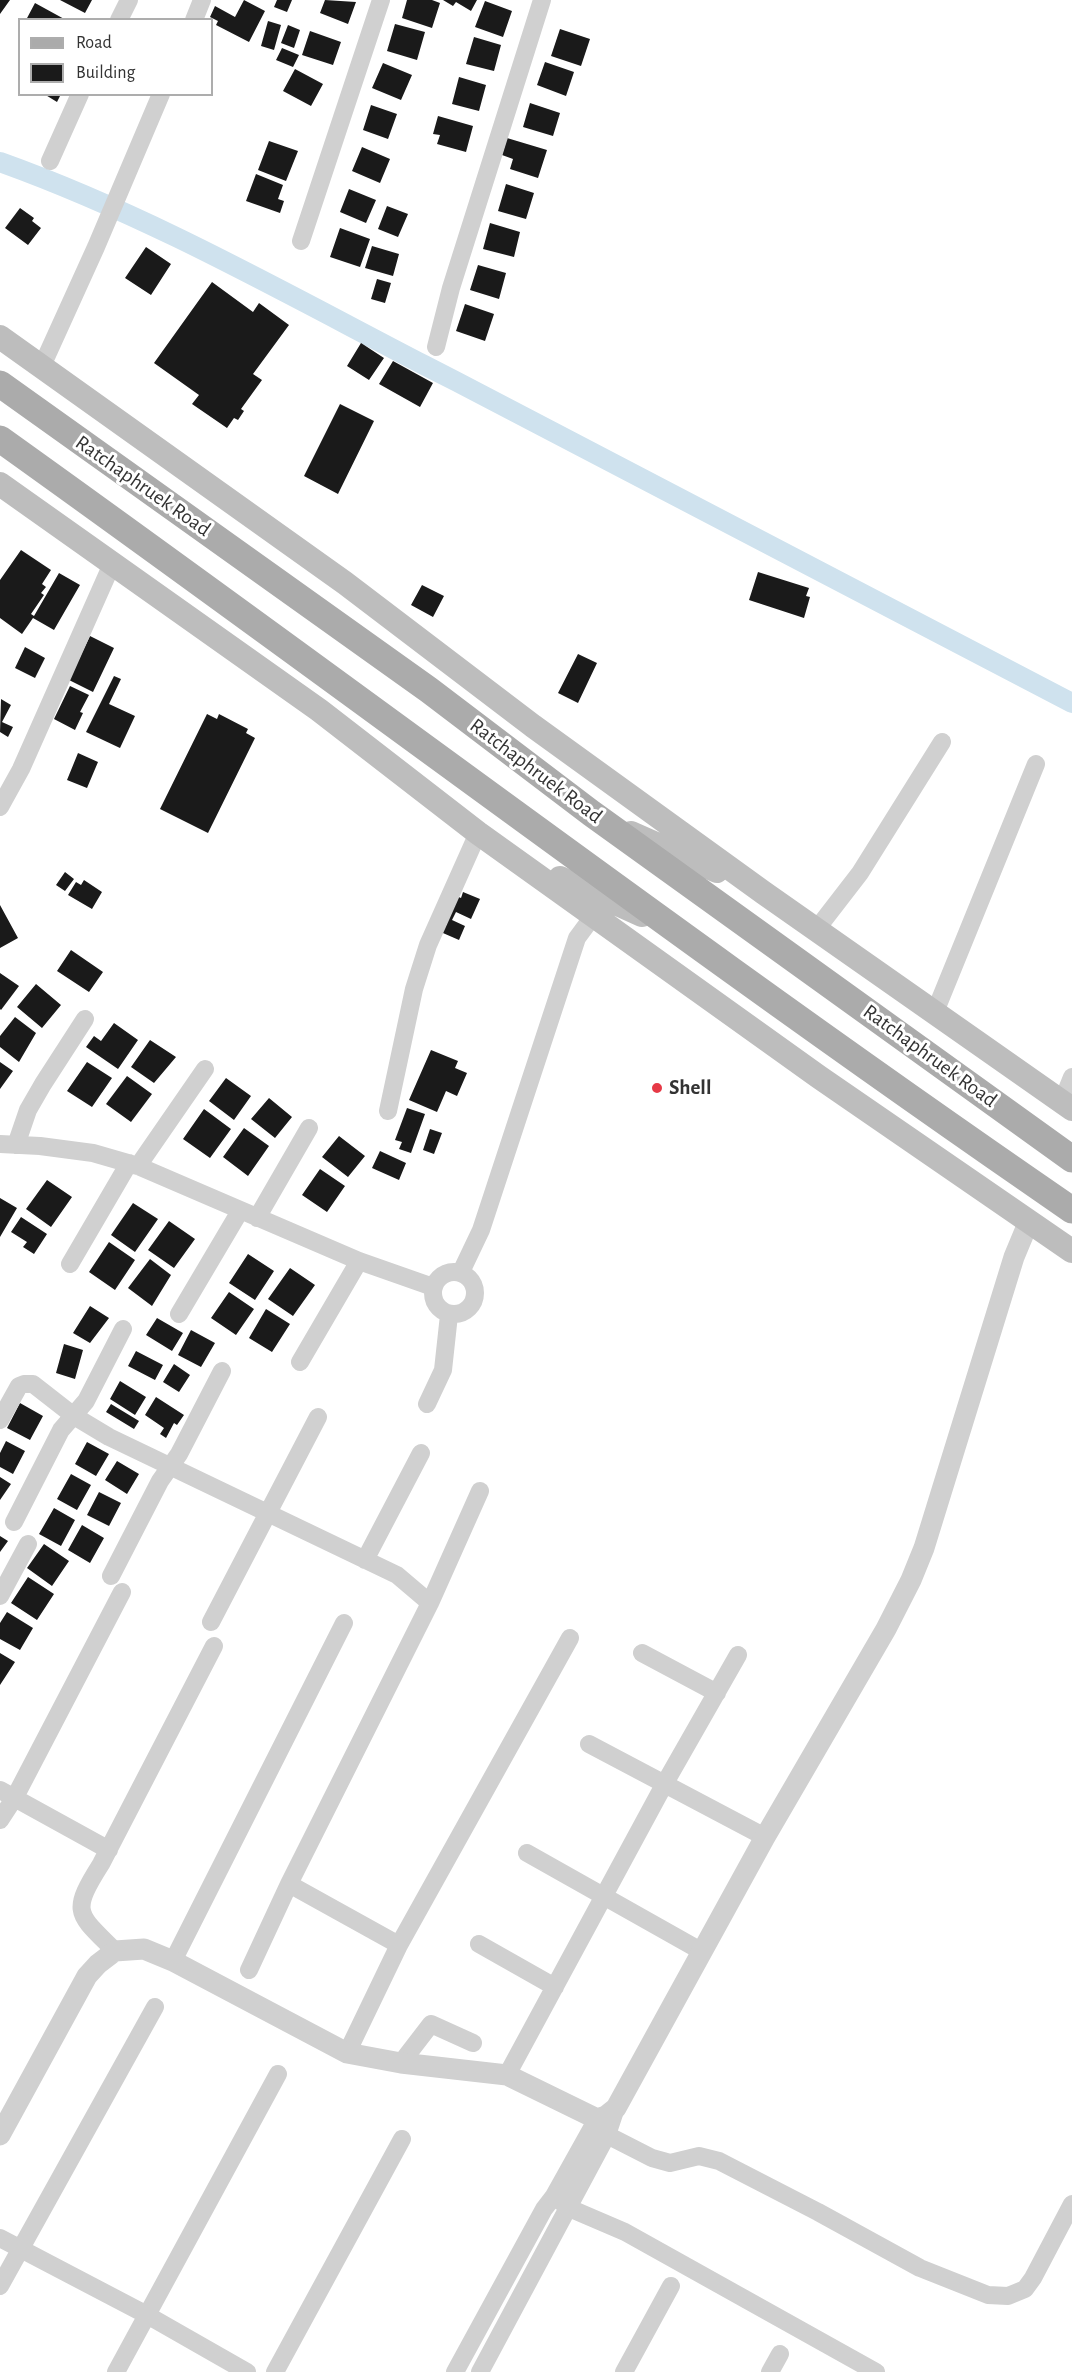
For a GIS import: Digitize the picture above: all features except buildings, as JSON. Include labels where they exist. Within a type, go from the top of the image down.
[{"type":"main road","name":"Ratchaphruek Road","points":[[0,337],[345,583],[533,726],[764,893],[1067,1106]]},
{"type":"main road","name":"Ratchaphruek Road","points":[[0,384],[429,690],[591,813],[1072,1159]]},
{"type":"main road","name":"Ratchaphruek Road","points":[[0,440],[205,586],[598,875],[1072,1210]]},
{"type":"main road","points":[[0,484],[319,710],[478,833],[819,1077],[1072,1251]]},
{"type":"main road","points":[[591,813],[764,893]]},
{"type":"main road","points":[[514,857],[678,930]]},
{"type":"street","points":[[120,18],[129,0]]},
{"type":"street","points":[[195,18],[202,0]]},
{"type":"street","points":[[301,241],[381,0]]},
{"type":"street","points":[[436,347],[451,288],[535,2]]},
{"type":"street","points":[[50,161],[79,96]]},
{"type":"street","points":[[42,366],[160,96]]},
{"type":"street","points":[[0,807],[21,768],[112,564]]},
{"type":"street","points":[[816,930],[860,873],[942,742]]},
{"type":"street","points":[[935,1012],[1036,764]]},
{"type":"street","points":[[388,1111],[414,989],[428,945],[478,833]]},
{"type":"street","points":[[461,1272],[481,1230],[578,938],[594,915]]},
{"type":"street","points":[[85,1019],[8,1145],[93,1153],[133,1165],[359,1261],[433,1287]]},
{"type":"street","points":[[70,1264],[133,1165],[205,1069]]},
{"type":"street","points":[[1067,1106],[1072,1077]]},
{"type":"street","points":[[179,1314],[309,1128]]},
{"type":"street","points":[[455,2372],[544,2210],[598,2127],[616,2108],[701,1951],[886,1629],[911,1580],[924,1548],[1014,1257],[1029,1221]]},
{"type":"street","points":[[300,1362],[359,1261]]},
{"type":"street","points":[[461,1272],[474,1283],[476,1299],[465,1313],[449,1315],[435,1304],[433,1287],[444,1274],[461,1272]]},
{"type":"street","points":[[427,1404],[443,1370],[449,1315]]},
{"type":"street","points":[[14,1522],[61,1430],[86,1401],[123,1329]]},
{"type":"street","points":[[111,1576],[160,1481],[171,1466],[222,1371]]},
{"type":"street","points":[[0,1420],[18,1386],[33,1384],[45,1391],[74,1416],[109,1437],[397,1575],[430,1603]]},
{"type":"street","points":[[211,1622],[318,1417]]},
{"type":"street","points":[[365,1560],[421,1453]]},
{"type":"street","points":[[249,1970],[289,1884],[430,1603],[480,1491]]},
{"type":"street","points":[[0,1596],[28,1544]]},
{"type":"street","points":[[0,1820],[7,1794],[122,1592]]},
{"type":"street","points":[[173,1961],[344,1623]]},
{"type":"street","points":[[347,2053],[399,1945],[570,1638]]},
{"type":"street","points":[[115,1951],[83,1918],[81,1905],[87,1887],[109,1850],[214,1646]]},
{"type":"street","points":[[642,1653],[717,1693]]},
{"type":"street","points":[[507,2075],[738,1655]]},
{"type":"street","points":[[589,1744],[765,1837]]},
{"type":"street","points":[[7,1794],[109,1850]]},
{"type":"street","points":[[527,1853],[701,1951]]},
{"type":"street","points":[[289,1884],[399,1945]]},
{"type":"street","points":[[479,1944],[555,1987]]},
{"type":"street","points":[[0,2135],[87,1976],[115,1951],[144,1949],[173,1961],[347,2053],[401,2063],[507,2075],[652,2158],[670,2163],[699,2156],[719,2161],[920,2268],[988,2295],[1008,2296],[1025,2289],[1072,2204]]},
{"type":"street","points":[[0,2286],[154,2007]]},
{"type":"street","points":[[401,2063],[430,2024],[473,2043]]},
{"type":"street","points":[[116,2372],[278,2074]]},
{"type":"street","points":[[480,2372],[569,2208],[598,2127]]},
{"type":"street","points":[[275,2372],[402,2139]]},
{"type":"street","points":[[554,2196],[569,2208],[625,2232],[876,2372]]},
{"type":"street","points":[[0,2238],[147,2315],[247,2372]]},
{"type":"street","points":[[624,2372],[671,2286]]},
{"type":"street","points":[[770,2372],[780,2354]]},
{"type":"waterway","points":[[0,162],[109,206],[215,256],[1072,703]]},
{"type":"place","name":"Shell","points":[[657,1088]]}]
